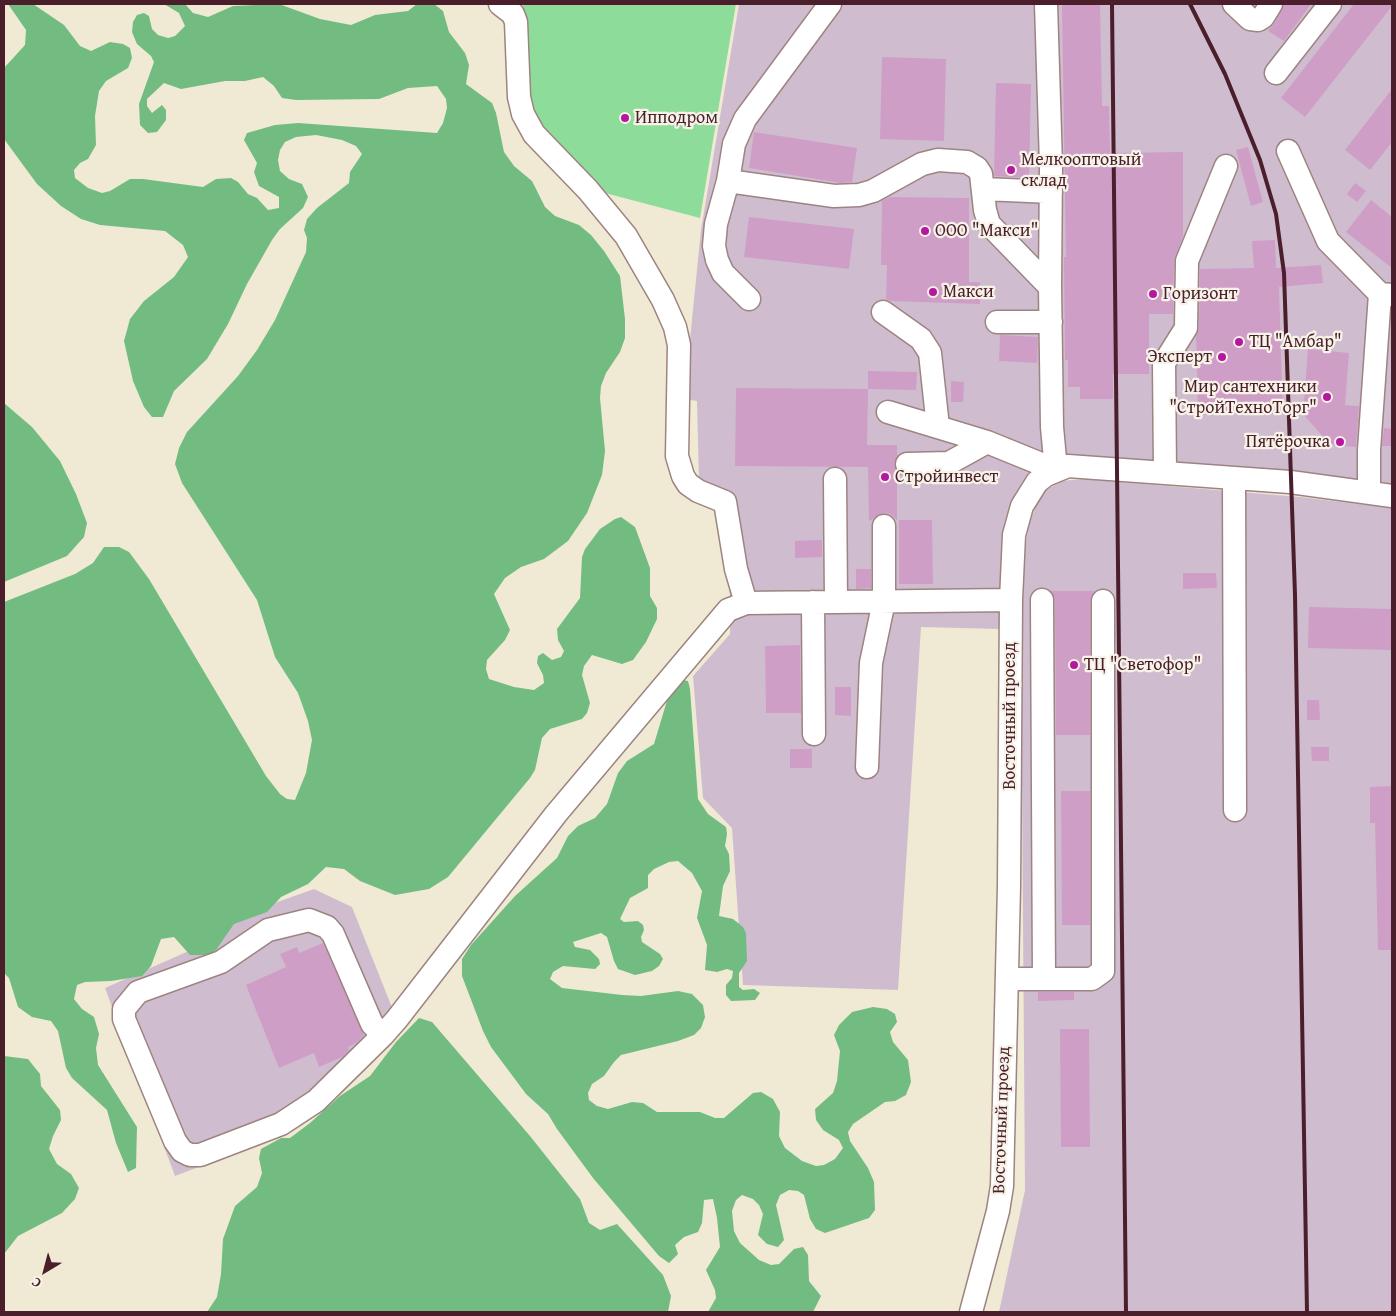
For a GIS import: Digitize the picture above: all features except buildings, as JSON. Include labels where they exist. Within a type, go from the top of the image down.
[{"type":"street","points":[[500,4],[513,14],[516,22],[519,97],[523,114],[534,134],[588,190],[626,236],[675,327],[678,345],[677,456],[683,476],[688,484],[698,491],[725,502],[736,569],[746,603]]},
{"type":"street","points":[[748,299],[723,273],[717,260],[714,246],[716,224],[728,181],[734,144],[745,119],[830,4]]},
{"type":"street","points":[[888,412],[987,442],[1056,470],[1052,427],[1050,322],[1051,192],[1046,4]]},
{"type":"street","points":[[1234,4],[1250,19],[1258,20],[1263,17],[1271,4]]},
{"type":"street","points":[[1276,73],[1330,4]]},
{"type":"street","points":[[1288,151],[1328,241],[1386,295],[1369,450],[1369,492]]},
{"type":"street","points":[[728,181],[834,196],[859,195],[873,191],[922,164],[938,160],[958,160],[977,168],[981,174],[985,210],[989,224],[1050,287]]},
{"type":"street","points":[[1165,473],[1164,363],[1186,328],[1187,261],[1226,166]]},
{"type":"street","points":[[984,189],[1051,192]]},
{"type":"street","points":[[883,312],[921,339],[930,353],[938,427]]},
{"type":"street","points":[[997,322],[1050,322]]},
{"type":"street","points":[[907,464],[949,463],[987,442]]},
{"type":"street","name":"Восточный проезд","points":[[971,1312],[998,1211],[1002,1186],[1007,979],[1011,600],[1014,535],[1018,518],[1029,492],[1037,482],[1056,470],[1068,466],[1088,466],[1290,482],[1392,496]]},
{"type":"street","points":[[1234,478],[1235,810]]},
{"type":"street","points":[[835,479],[836,601]]},
{"type":"street","points":[[867,767],[871,663],[884,601],[884,526]]},
{"type":"street","points":[[390,1027],[372,1024],[333,934],[322,924],[309,920],[268,930],[221,962],[138,992],[124,1009],[124,1019],[175,1141],[182,1151],[190,1155],[200,1156],[295,1116],[316,1101],[390,1027],[556,814],[728,610],[746,603],[1011,600]]},
{"type":"street","points":[[1042,600],[1044,979]]},
{"type":"street","points":[[1007,979],[1092,979],[1103,971],[1103,600]]},
{"type":"street","points":[[813,602],[814,734]]},
{"type":"shaded area","points":[[739,4],[1392,4],[1392,486],[1313,474],[1083,456],[1058,459],[1026,478],[1014,498],[1006,518],[1002,541],[999,629],[921,627],[898,990],[743,985],[732,828],[703,798],[693,676],[730,634],[730,596],[717,495],[699,481],[697,401],[684,399],[701,230]]},
{"type":"shaded area","points":[[1084,479],[1300,497],[1392,508],[1392,1312],[999,1312],[1025,1190],[1021,649],[1023,561],[1029,524],[1036,506],[1046,490],[1061,481]]},
{"type":"shaded area","points":[[314,889],[352,907],[401,1030],[349,1084],[291,1132],[175,1176],[105,988],[191,950],[185,935]]},
{"type":"green space","points":[[8,4],[33,4],[64,25],[80,46],[91,51],[110,42],[123,44],[130,48],[132,58],[128,68],[106,81],[99,91],[95,116],[96,145],[88,159],[80,163],[74,170],[75,178],[88,188],[102,193],[110,191],[130,179],[203,187],[216,179],[231,178],[238,182],[248,194],[257,198],[268,210],[279,208],[279,197],[259,186],[254,172],[257,163],[244,140],[247,133],[275,125],[298,123],[437,133],[443,123],[447,108],[446,99],[437,86],[408,88],[379,99],[296,100],[282,98],[274,86],[263,77],[245,81],[225,81],[181,89],[164,83],[147,99],[147,106],[152,113],[162,105],[166,110],[166,120],[157,132],[148,133],[140,125],[139,104],[154,62],[151,56],[137,44],[132,32],[133,22],[137,15],[144,13],[149,16],[152,29],[158,35],[168,38],[175,36],[185,26],[179,13],[164,4],[185,4],[193,13],[208,17],[233,6],[279,4],[320,19],[351,25],[375,15],[408,11],[417,4],[434,4],[443,11],[449,32],[465,53],[469,65],[466,84],[492,103],[496,113],[504,152],[514,166],[532,181],[545,207],[555,216],[579,225],[591,235],[604,251],[620,276],[625,319],[625,338],[620,352],[606,373],[601,386],[600,398],[605,451],[602,475],[587,513],[568,541],[544,559],[521,567],[505,578],[494,594],[510,630],[505,640],[487,660],[486,669],[489,679],[514,687],[534,690],[544,683],[543,675],[537,663],[538,656],[543,653],[552,660],[561,657],[564,651],[558,640],[557,629],[580,598],[582,557],[585,549],[600,529],[615,519],[621,517],[635,527],[650,568],[650,596],[657,608],[657,619],[646,642],[633,660],[622,664],[592,655],[584,666],[582,675],[590,703],[587,713],[582,719],[550,729],[542,738],[535,770],[530,778],[448,877],[429,889],[395,895],[360,881],[344,869],[326,867],[308,884],[281,897],[267,912],[234,924],[216,950],[207,955],[190,955],[174,937],[161,939],[151,966],[142,976],[111,981],[85,982],[77,985],[74,999],[82,1009],[94,1017],[99,1034],[96,1048],[98,1065],[137,1127],[136,1168],[128,1172],[116,1143],[107,1110],[72,1078],[66,1068],[58,1031],[51,1021],[32,1017],[18,1007],[9,978],[4,973],[4,602],[75,574],[93,563],[104,547],[119,547],[129,552],[149,579],[266,776],[280,794],[287,799],[295,800],[306,773],[312,740],[308,721],[298,693],[275,657],[257,600],[182,483],[175,464],[179,448],[187,432],[238,376],[257,350],[275,320],[306,252],[307,238],[304,230],[307,219],[317,208],[349,183],[350,172],[362,154],[356,146],[342,140],[316,135],[296,137],[285,142],[280,150],[278,160],[280,171],[289,179],[302,184],[308,197],[303,208],[280,229],[272,240],[247,284],[228,324],[207,359],[174,391],[163,417],[152,417],[144,407],[133,381],[124,341],[130,319],[144,301],[174,277],[188,257],[183,245],[165,231],[100,225],[81,219],[61,206],[37,184],[4,139],[4,68],[25,45],[26,30]]},
{"type":"green space","name":"Ипподром","points":[[523,4],[736,4],[700,218],[605,193],[574,170],[528,108]]},
{"type":"green space","points":[[4,403],[32,427],[60,461],[87,523],[84,537],[67,556],[4,582]]},
{"type":"green space","points":[[683,680],[688,681],[690,689],[698,799],[708,814],[726,827],[725,846],[729,854],[730,871],[723,886],[719,916],[733,919],[743,927],[746,933],[747,961],[739,973],[739,987],[743,990],[754,989],[760,993],[755,1000],[731,1001],[726,995],[726,985],[732,978],[733,971],[727,969],[717,972],[705,970],[707,945],[697,918],[702,891],[692,873],[678,861],[669,862],[654,869],[648,875],[648,888],[630,898],[620,919],[624,922],[638,921],[643,925],[642,942],[660,954],[663,959],[659,966],[652,971],[635,975],[618,969],[607,937],[601,933],[573,942],[575,947],[590,950],[599,959],[600,964],[595,969],[563,966],[553,972],[550,979],[562,988],[622,995],[641,996],[678,991],[692,994],[703,1005],[705,1017],[701,1028],[694,1035],[678,1041],[621,1055],[604,1076],[592,1084],[588,1093],[589,1100],[597,1106],[608,1109],[632,1102],[643,1103],[657,1112],[700,1112],[715,1118],[724,1118],[753,1093],[761,1092],[773,1099],[780,1112],[779,1136],[785,1148],[802,1161],[816,1166],[824,1165],[835,1159],[843,1148],[839,1140],[823,1130],[816,1120],[815,1109],[833,1093],[837,1081],[840,1051],[834,1035],[839,1025],[852,1012],[873,1007],[887,1009],[895,1014],[897,1022],[890,1032],[893,1042],[908,1060],[911,1082],[906,1095],[895,1101],[885,1102],[853,1124],[848,1132],[850,1141],[868,1168],[874,1182],[875,1210],[869,1218],[825,1233],[816,1229],[810,1219],[804,1195],[798,1191],[789,1190],[780,1195],[776,1205],[784,1240],[778,1247],[767,1244],[758,1235],[763,1214],[759,1205],[753,1199],[742,1195],[736,1200],[732,1211],[734,1231],[740,1243],[759,1260],[771,1265],[779,1264],[794,1249],[803,1247],[808,1255],[809,1281],[821,1296],[813,1312],[708,1312],[716,1298],[715,1290],[706,1270],[720,1247],[713,1199],[704,1200],[702,1223],[698,1232],[684,1237],[675,1245],[678,1254],[669,1263],[659,1256],[593,1178],[548,1114],[526,1094],[491,1047],[462,976],[462,959],[471,945],[515,896],[557,858],[568,836],[578,826],[595,818],[607,804],[618,773],[627,761],[654,744],[669,694]]},
{"type":"green space","points":[[419,1018],[432,1022],[530,1136],[580,1199],[589,1223],[600,1230],[617,1224],[663,1275],[671,1296],[668,1312],[207,1312],[217,1297],[221,1274],[223,1239],[235,1206],[257,1187],[262,1173],[259,1158],[261,1149],[281,1138],[290,1138],[340,1096],[370,1076],[396,1042]]},
{"type":"green space","points":[[4,1056],[28,1059],[40,1074],[41,1086],[60,1110],[61,1120],[49,1149],[57,1164],[71,1174],[79,1188],[75,1199],[62,1213],[18,1236],[4,1254]]},
{"type":"railway","points":[[1112,4],[1126,1312]]},
{"type":"railway","points":[[1190,4],[1225,74],[1260,160],[1276,214],[1284,273],[1295,595],[1307,1312]]},
{"type":"place","name":"Ипподром","points":[[625,118]]},
{"type":"place","name":"Мелкооптовый склад","points":[[1011,170]]},
{"type":"place","name":"ООО \"Макси\"","points":[[925,231]]},
{"type":"place","name":"Макси","points":[[933,292]]},
{"type":"place","name":"Горизонт","points":[[1153,294]]},
{"type":"place","name":"ТЦ \"Амбар\"","points":[[1239,342]]},
{"type":"place","name":"Эксперт","points":[[1222,357]]},
{"type":"place","name":"Мир сантехники \"СтройТехноТорг\"","points":[[1327,397]]},
{"type":"place","name":"Пятёрочка","points":[[1340,442]]},
{"type":"place","name":"Стройинвест","points":[[885,477]]},
{"type":"place","name":"ТЦ \"Светофор\"","points":[[1074,665]]}]
